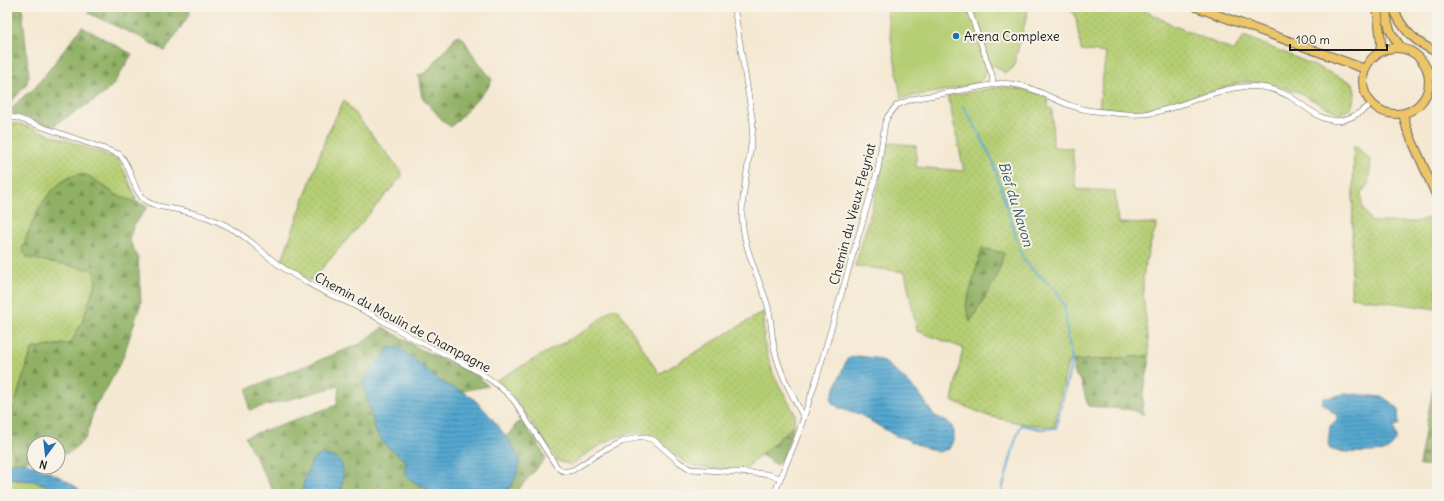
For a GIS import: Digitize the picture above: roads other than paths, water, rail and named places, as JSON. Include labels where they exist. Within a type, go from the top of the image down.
[{"type":"main road","points":[[1196,7],[1365,69]]},
{"type":"main road","points":[[1377,7],[1381,42],[1380,52]]},
{"type":"main road","points":[[1386,7],[1387,21],[1393,38],[1402,48],[1420,57],[1425,65],[1433,72],[1424,99],[1418,106],[1411,111],[1402,114],[1389,114],[1377,109],[1368,99],[1363,86],[1365,69],[1372,58],[1380,52],[1402,48]]},
{"type":"main road","points":[[1392,7],[1400,23],[1416,41],[1437,52]]},
{"type":"main road","points":[[1402,114],[1407,129],[1436,194]]},
{"type":"street","points":[[734,7],[752,123],[752,142],[746,176],[742,214],[745,237],[748,254],[768,305],[775,351],[780,366],[804,418]]},
{"type":"street","points":[[968,7],[992,74],[993,84]]},
{"type":"street","name":"Chemin du Vieux Fleyriat","points":[[774,494],[804,418],[818,377],[871,193],[888,116],[897,105],[904,101],[993,84],[1022,85],[1079,108],[1092,111],[1124,114],[1152,112],[1234,89],[1249,87],[1261,87],[1280,92],[1297,101],[1318,116],[1328,120],[1337,121],[1351,118],[1372,104]]},
{"type":"street","name":"Chemin du Moulin de Champagne","points":[[7,117],[17,118],[119,154],[126,163],[139,192],[146,200],[156,205],[198,215],[235,230],[247,238],[270,258],[310,284],[326,293],[356,306],[456,360],[498,386],[515,402],[560,470],[568,472],[601,452],[622,442],[638,437],[644,437],[654,440],[679,462],[690,469],[767,474],[780,478]]},
{"type":"water","points":[[388,348],[401,350],[412,357],[438,380],[470,396],[482,407],[498,426],[512,446],[519,461],[517,474],[513,483],[505,494],[434,494],[404,474],[406,466],[405,460],[385,445],[376,432],[363,383]]},
{"type":"water","points":[[857,356],[875,358],[886,363],[922,397],[934,415],[949,422],[954,434],[949,449],[938,452],[918,445],[896,436],[857,413],[841,409],[832,403],[831,398],[847,359]]},
{"type":"water","points":[[1346,393],[1383,397],[1398,408],[1399,425],[1394,426],[1396,438],[1387,451],[1341,452],[1330,449],[1328,444],[1330,426],[1337,419],[1336,414],[1331,412],[1330,408],[1322,404],[1323,398]]},
{"type":"water","points":[[322,454],[336,458],[342,464],[343,477],[340,494],[302,494],[304,481],[312,460]]},
{"type":"water","points":[[7,463],[26,463],[26,475],[56,475],[71,483],[85,494],[61,494],[48,486],[33,481],[7,479]]},
{"type":"waterway","name":"Bief du Navon","points":[[963,106],[978,131],[993,162],[1022,257],[1034,271],[1056,290],[1065,308],[1072,360],[1056,428],[1041,429],[1021,425],[1001,494]]},
{"type":"place","name":"Arena Complexe","points":[[956,36]]}]
